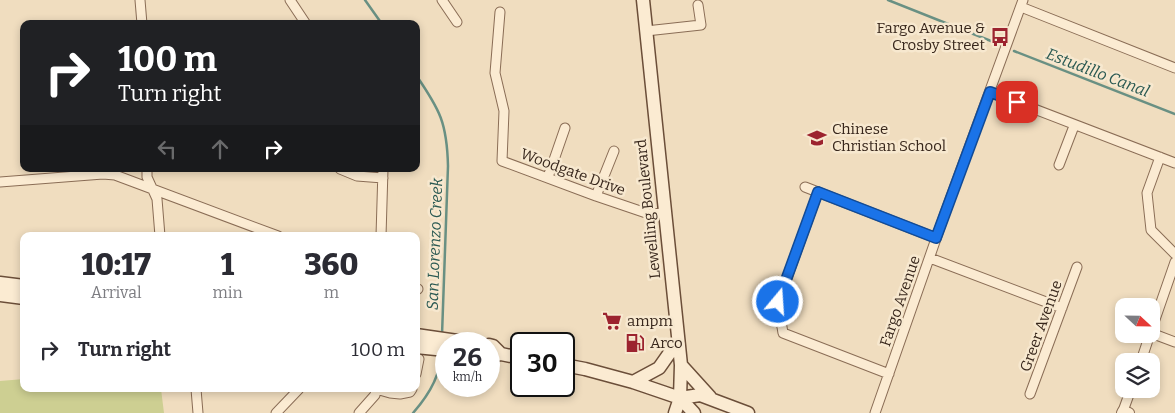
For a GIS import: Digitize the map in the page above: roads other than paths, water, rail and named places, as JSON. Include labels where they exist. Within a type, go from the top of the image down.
[{"type":"main road","name":"Lewelling Boulevard","points":[[642,0],[681,365],[680,398],[675,413]]},
{"type":"main road","points":[[0,283],[20,286]]},
{"type":"main road","points":[[0,295],[20,298]]},
{"type":"main road","points":[[633,382],[659,368],[678,341]]},
{"type":"main road","points":[[681,365],[714,401]]},
{"type":"main road","points":[[575,367],[633,382],[680,398],[700,395],[748,413]]},
{"type":"main road","points":[[680,398],[694,413]]},
{"type":"street","points":[[140,0],[142,20]]},
{"type":"street","points":[[290,0],[303,20]]},
{"type":"street","points":[[442,0],[457,22]]},
{"type":"street","points":[[1022,3],[1175,68]]},
{"type":"street","name":"Fargo Avenue","points":[[875,413],[936,238],[1022,3]]},
{"type":"street","points":[[646,30],[701,25],[698,4]]},
{"type":"street","name":"Woodgate Drive","points":[[500,12],[495,73],[504,111],[502,161],[649,214],[664,213]]},
{"type":"street","points":[[990,92],[1074,126],[1175,163]]},
{"type":"street","points":[[1059,165],[1074,126]]},
{"type":"street","points":[[548,177],[565,128]]},
{"type":"street","points":[[596,196],[614,151]]},
{"type":"street","points":[[1160,157],[1147,193],[1151,230],[1175,254]]},
{"type":"street","points":[[147,172],[151,188],[157,199],[160,232]]},
{"type":"street","points":[[347,172],[357,176],[383,173],[381,232]]},
{"type":"street","points":[[0,182],[103,174],[115,175],[267,232]]},
{"type":"street","points":[[805,186],[936,238]]},
{"type":"street","points":[[818,192],[778,302],[784,333],[889,374]]},
{"type":"street","points":[[930,258],[1062,308]]},
{"type":"street","points":[[1160,306],[1175,262]]},
{"type":"street","name":"Greer Avenue","points":[[1030,394],[1077,267]]},
{"type":"street","points":[[1160,336],[1175,342]]},
{"type":"street","points":[[420,361],[424,348]]},
{"type":"street","points":[[196,392],[198,413]]},
{"type":"street","points":[[276,413],[296,392]]},
{"type":"street","points":[[358,413],[375,395],[376,392]]},
{"type":"street","points":[[386,392],[400,394],[410,392]]},
{"type":"street","points":[[1125,412],[1129,398]]},
{"type":"waterway","name":"San Lorenzo Creek","points":[[365,0],[379,20]]},
{"type":"waterway","name":"Estudillo Canal","points":[[888,0],[996,43]]},
{"type":"waterway","name":"Estudillo Canal","points":[[1014,51],[1175,114]]},
{"type":"waterway","name":"San Lorenzo Creek","points":[[420,81],[441,118],[446,139],[448,166],[442,332]]},
{"type":"waterway","name":"San Lorenzo Creek","points":[[413,413],[424,400],[435,380]]},
{"type":"place","name":"Fargo Avenue & Crosby Street","points":[[1000,37]]},
{"type":"place","name":"Chinese Christian School","points":[[817,138]]},
{"type":"place","name":"ampm","points":[[612,321]]},
{"type":"place","name":"Arco","points":[[635,343]]}]
